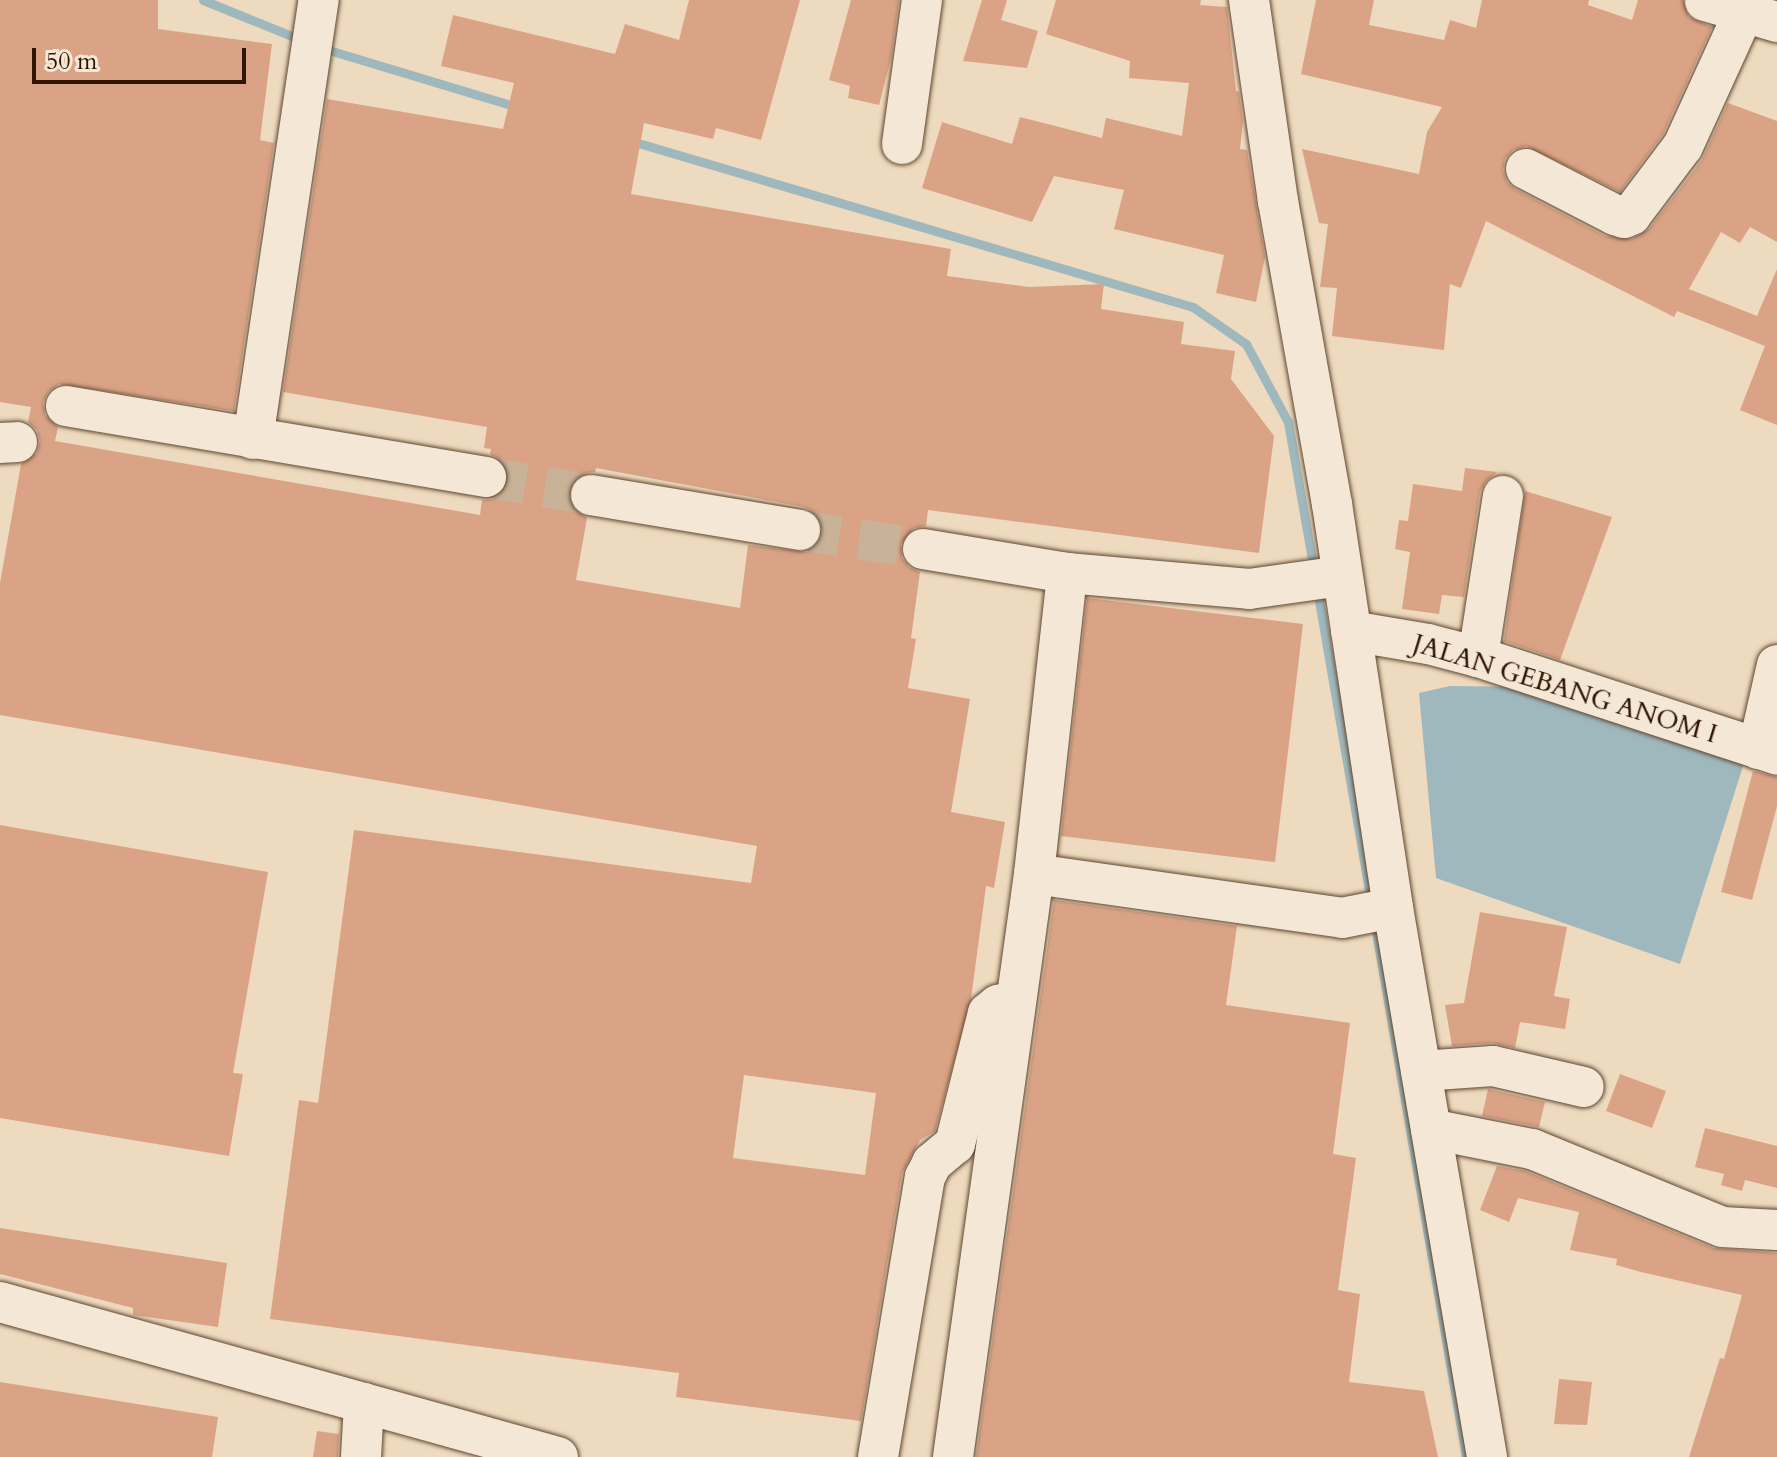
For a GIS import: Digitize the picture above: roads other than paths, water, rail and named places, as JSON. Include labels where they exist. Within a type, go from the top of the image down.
[{"type":"street","points":[[902,144],[922,0]]},
{"type":"street","points":[[1249,0],[1334,574],[1351,631],[1390,909],[1487,1457]]},
{"type":"street","points":[[1526,169],[1615,215],[1624,218],[1631,215],[1683,146],[1760,17],[1705,1]]},
{"type":"street","points":[[253,439],[303,93],[319,5]]},
{"type":"street","points":[[66,406],[486,477]]},
{"type":"street","points":[[591,495],[800,530]]},
{"type":"street","points":[[1478,657],[1503,496]]},
{"type":"street","points":[[923,549],[1067,573],[1249,589],[1280,587],[1334,574]]},
{"type":"street","points":[[953,1457],[1034,874],[1067,573]]},
{"type":"street","name":"JALAN GEBANG ANOM I","points":[[1351,631],[1428,644],[1478,657],[1767,752]]},
{"type":"street","points":[[1767,752],[1777,665]]},
{"type":"street","points":[[1034,874],[1342,918],[1390,909]]},
{"type":"street","points":[[878,1457],[925,1177],[932,1163],[955,1144],[988,1013],[998,1005],[1016,1001]]},
{"type":"street","points":[[1421,1071],[1493,1066],[1584,1087]]},
{"type":"street","points":[[1431,1129],[1532,1149],[1722,1227],[1777,1230]]},
{"type":"street","points":[[0,1302],[558,1457]]},
{"type":"street","points":[[361,1457],[364,1403]]},
{"type":"water","points":[[1450,686],[1525,687],[1744,763],[1680,964],[1436,878],[1419,693]]},
{"type":"waterway","points":[[203,0],[304,41]]},
{"type":"waterway","points":[[322,48],[518,107]]},
{"type":"waterway","points":[[628,140],[1193,307],[1246,344],[1288,422],[1314,571]]},
{"type":"waterway","points":[[1317,589],[1371,902]]},
{"type":"waterway","points":[[1374,920],[1466,1457]]},
{"type":"tunnel","points":[[486,477],[591,495]]},
{"type":"tunnel","points":[[800,530],[923,549]]}]
